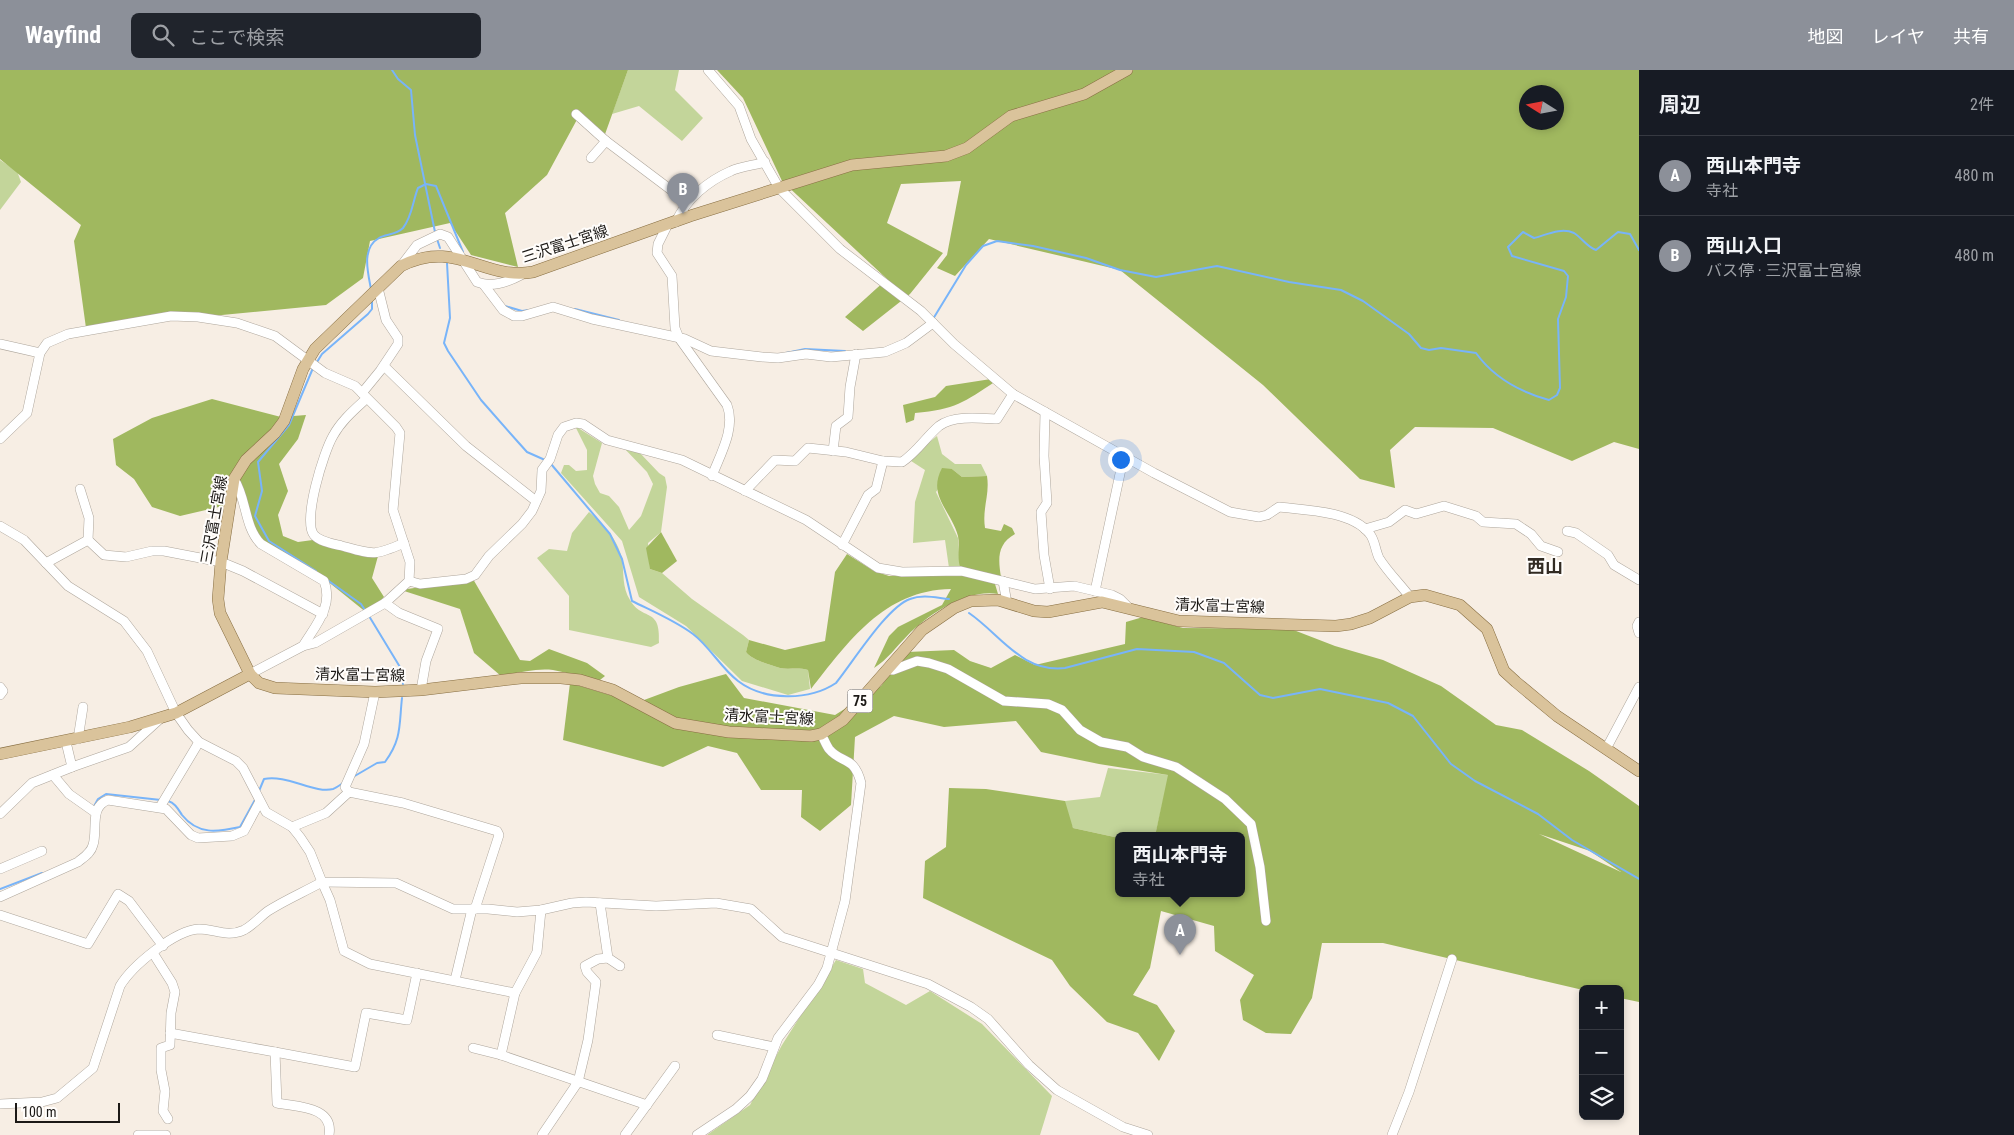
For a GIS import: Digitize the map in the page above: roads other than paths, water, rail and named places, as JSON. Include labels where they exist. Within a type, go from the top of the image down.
[{"type":"main road","name":"三沢富士宮線","points":[[250,674],[220,613],[218,599],[221,562],[234,479],[246,460],[275,433],[284,421],[311,364],[315,349],[402,266],[413,260],[435,255],[462,259],[513,275],[533,272],[671,224],[852,165],[946,156],[967,148],[1011,116],[1084,94],[1127,70]]},
{"type":"main road","name":"清水富士宮線","points":[[250,674],[259,683],[275,688],[375,692],[421,690],[488,681],[562,678],[580,680],[613,690],[664,719],[689,727],[804,737],[821,734],[843,720],[922,630],[954,608],[971,601],[982,599],[1034,611],[1048,612],[1091,603],[1114,604],[1179,621],[1336,626],[1370,618],[1410,597],[1425,594],[1460,605],[1474,616],[1488,630],[1504,671],[1557,716],[1639,771]]},
{"type":"main road","points":[[0,754],[130,727],[176,712],[250,674]]},
{"type":"street","points":[[708,70],[739,106],[751,139],[779,188],[840,249],[930,320],[954,344],[1013,394],[1124,455],[1154,474],[1230,512],[1259,517],[1267,515],[1278,507],[1314,511],[1338,516],[1365,528],[1372,535],[1378,557],[1410,597]]},
{"type":"street","points":[[576,114],[606,141],[687,202]]},
{"type":"street","points":[[591,158],[606,141]]},
{"type":"street","points":[[712,476],[730,427],[731,415],[679,338],[675,328],[672,276],[658,253],[658,244],[687,202],[732,170],[765,162]]},
{"type":"street","points":[[402,266],[410,252],[436,236],[448,237],[472,277],[484,285],[503,310],[514,316],[522,316],[553,307],[679,338],[711,351],[762,357],[778,358],[806,354],[831,357],[876,353],[896,348],[913,339],[930,320]]},
{"type":"street","points":[[484,285],[500,283],[521,274]]},
{"type":"street","points":[[374,292],[386,320],[398,338],[398,344],[364,396],[341,424],[328,445],[312,497],[311,528],[314,535],[324,541],[367,553],[379,554],[404,543]]},
{"type":"street","points":[[0,439],[25,417],[29,410],[40,353],[47,343],[68,334],[171,316],[198,317],[262,330],[275,336],[328,376],[355,386],[396,426],[400,433],[393,510],[410,562],[409,581],[385,603],[315,643],[303,646],[250,674]]},
{"type":"street","points":[[0,344],[40,353]]},
{"type":"street","points":[[833,451],[836,426],[848,417],[850,387],[856,354]]},
{"type":"street","points":[[384,366],[466,446],[536,501]]},
{"type":"street","points":[[745,491],[774,460],[795,462],[808,448],[884,461],[902,462],[940,426],[948,422],[977,417],[997,419],[1013,394]]},
{"type":"street","points":[[1046,412],[1044,456],[1047,503],[1041,512],[1044,555],[1050,589]]},
{"type":"street","points":[[409,581],[420,584],[466,579],[475,575],[489,556],[522,524],[536,501],[540,491],[542,470],[550,459],[558,435],[564,427],[576,423],[583,424],[607,440],[682,460],[806,520],[878,568],[902,572],[962,571],[1035,589],[1074,586],[1120,599],[1129,608]]},
{"type":"street","points":[[1095,591],[1124,455]]},
{"type":"street","points":[[842,545],[868,495],[876,489],[884,461]]},
{"type":"street","points":[[234,479],[242,491],[254,538],[324,581],[328,590],[327,603],[323,614],[303,646]]},
{"type":"street","points":[[80,489],[89,518],[88,540],[104,555],[126,557],[152,551],[164,551],[221,562],[243,571],[323,614]]},
{"type":"street","points":[[1365,528],[1389,522],[1405,510],[1416,514],[1444,506],[1476,516],[1483,522],[1516,524],[1531,534],[1541,546],[1558,552]]},
{"type":"street","points":[[0,526],[24,540],[54,574],[68,586],[124,620],[147,651],[176,712],[199,742],[236,761],[243,768],[266,812],[292,827],[310,852],[330,900],[344,951],[370,964],[515,993]]},
{"type":"street","points":[[1566,531],[1571,531],[1584,538],[1608,555],[1614,565],[1639,580]]},
{"type":"street","points":[[46,563],[88,540]]},
{"type":"street","points":[[1003,582],[1006,603]]},
{"type":"street","points":[[385,603],[399,613],[438,629],[426,661],[421,690]]},
{"type":"street","points":[[1639,622],[1637,626],[1639,632]]},
{"type":"street","points":[[886,670],[893,670],[917,661],[948,669],[1004,700],[1048,704],[1062,710],[1080,730],[1101,742],[1127,748],[1143,757],[1176,767],[1216,794],[1251,824],[1260,868],[1266,921]]},
{"type":"street","points":[[1606,750],[1639,687]]},
{"type":"street","points":[[0,688],[3,691],[0,696]]},
{"type":"street","points":[[375,692],[364,744],[345,787],[349,792],[403,803],[497,830],[499,835],[474,909],[455,980]]},
{"type":"street","points":[[72,767],[72,740],[83,707]]},
{"type":"street","points":[[0,814],[32,783],[128,747],[163,716]]},
{"type":"street","points":[[697,1135],[750,1096],[762,1080],[774,1047],[796,1012],[818,985],[827,968],[845,901],[861,783],[858,771],[845,759],[829,750],[821,734]]},
{"type":"street","points":[[160,807],[199,742]]},
{"type":"street","points":[[53,775],[69,794],[93,811]]},
{"type":"street","points":[[292,827],[326,813],[349,792]]},
{"type":"street","points":[[0,897],[78,862],[87,856],[93,845],[93,811],[102,802],[108,800],[160,807],[172,813],[185,831],[198,838],[232,836],[244,831],[260,803]]},
{"type":"street","points":[[0,869],[42,851]]},
{"type":"street","points":[[0,1104],[42,1102],[57,1098],[93,1068],[120,986],[126,976],[163,946],[196,929],[224,934],[244,930],[268,911],[322,882],[396,883],[453,909],[517,912],[541,910],[572,903],[656,906],[716,903],[751,909],[782,937],[928,984],[972,1007],[988,1019],[1029,1064],[1057,1090],[1123,1127],[1148,1135]]},
{"type":"street","points":[[0,915],[88,944],[118,894],[129,901],[163,946]]},
{"type":"street","points":[[600,903],[608,958]]},
{"type":"street","points":[[501,1055],[515,993],[537,952],[541,910]]},
{"type":"street","points":[[153,953],[172,983],[175,992],[171,1012],[170,1045],[161,1048],[161,1070],[166,1091],[163,1112],[168,1119]]},
{"type":"street","points":[[542,1135],[578,1082],[588,1040],[596,982],[587,972],[586,966],[598,959],[608,958],[620,966]]},
{"type":"street","points":[[1392,1135],[1409,1092],[1452,959]]},
{"type":"street","points":[[170,1033],[355,1068],[366,1013],[407,1020],[417,973]]},
{"type":"street","points":[[716,1035],[774,1047]]},
{"type":"street","points":[[473,1048],[501,1055],[647,1105]]},
{"type":"street","points":[[275,1052],[277,1104],[319,1111],[327,1118],[331,1126],[329,1135]]},
{"type":"street","points":[[626,1135],[675,1066]]},
{"type":"street","points":[[138,1135],[166,1135]]},
{"type":"waterway","points":[[392,70],[398,79],[411,90],[415,135],[435,232]]},
{"type":"waterway","points":[[371,289],[367,261],[373,242],[403,228],[410,214],[418,188],[426,184],[436,186],[463,252]]},
{"type":"waterway","points":[[933,319],[966,265],[983,246],[997,241],[1033,246],[1086,258],[1120,270],[1156,277],[1217,266],[1289,282],[1341,290],[1363,301],[1409,334],[1421,348],[1429,350],[1441,348],[1476,353],[1491,370],[1508,383],[1528,393],[1549,400],[1557,395],[1560,388],[1558,319],[1566,297],[1568,276],[1564,271],[1512,256],[1508,247],[1523,232],[1534,238],[1554,232],[1569,231],[1596,250],[1618,232],[1630,234],[1639,250]]},
{"type":"waterway","points":[[437,239],[440,248]]},
{"type":"waterway","points":[[447,263],[450,318],[444,343],[481,400],[527,452],[545,460]]},
{"type":"waterway","points":[[317,362],[322,354],[368,314],[372,309],[372,301]]},
{"type":"waterway","points":[[505,306],[522,311],[529,310]]},
{"type":"waterway","points":[[575,309],[619,320]]},
{"type":"waterway","points":[[786,353],[805,349],[845,351]]},
{"type":"waterway","points":[[313,368],[289,425],[258,462],[262,491],[255,516],[269,541],[316,571]]},
{"type":"waterway","points":[[551,464],[610,534],[622,559],[632,601],[686,629],[705,645],[732,676],[749,688],[760,692],[773,695],[800,696],[825,689],[836,683],[871,636],[901,604],[910,599],[920,597],[949,599]]},
{"type":"waterway","points":[[326,579],[361,604],[365,610]]},
{"type":"waterway","points":[[969,613],[1013,651],[1036,665],[1050,668],[1065,668],[1137,649],[1194,652],[1224,663],[1260,695],[1273,698],[1320,689],[1388,703],[1413,716],[1451,764],[1475,781],[1538,814],[1572,840],[1639,879]]},
{"type":"waterway","points":[[369,616],[403,672],[403,684]]},
{"type":"waterway","points":[[353,777],[377,763],[385,762],[390,754],[399,732],[402,698]]},
{"type":"waterway","points":[[259,791],[264,779],[273,778],[326,790],[333,789],[343,783]]},
{"type":"waterway","points":[[93,808],[98,799],[106,794],[161,800]]},
{"type":"waterway","points":[[168,801],[195,826],[201,829],[216,831],[240,827],[256,798]]},
{"type":"waterway","points":[[0,889],[42,873]]},
{"type":"place","name":"西山入口","points":[[683,214]]},
{"type":"place","name":"西山本門寺","points":[[1180,955]]},
{"type":"district","name":"西山","points":[[1545,567]]}]
